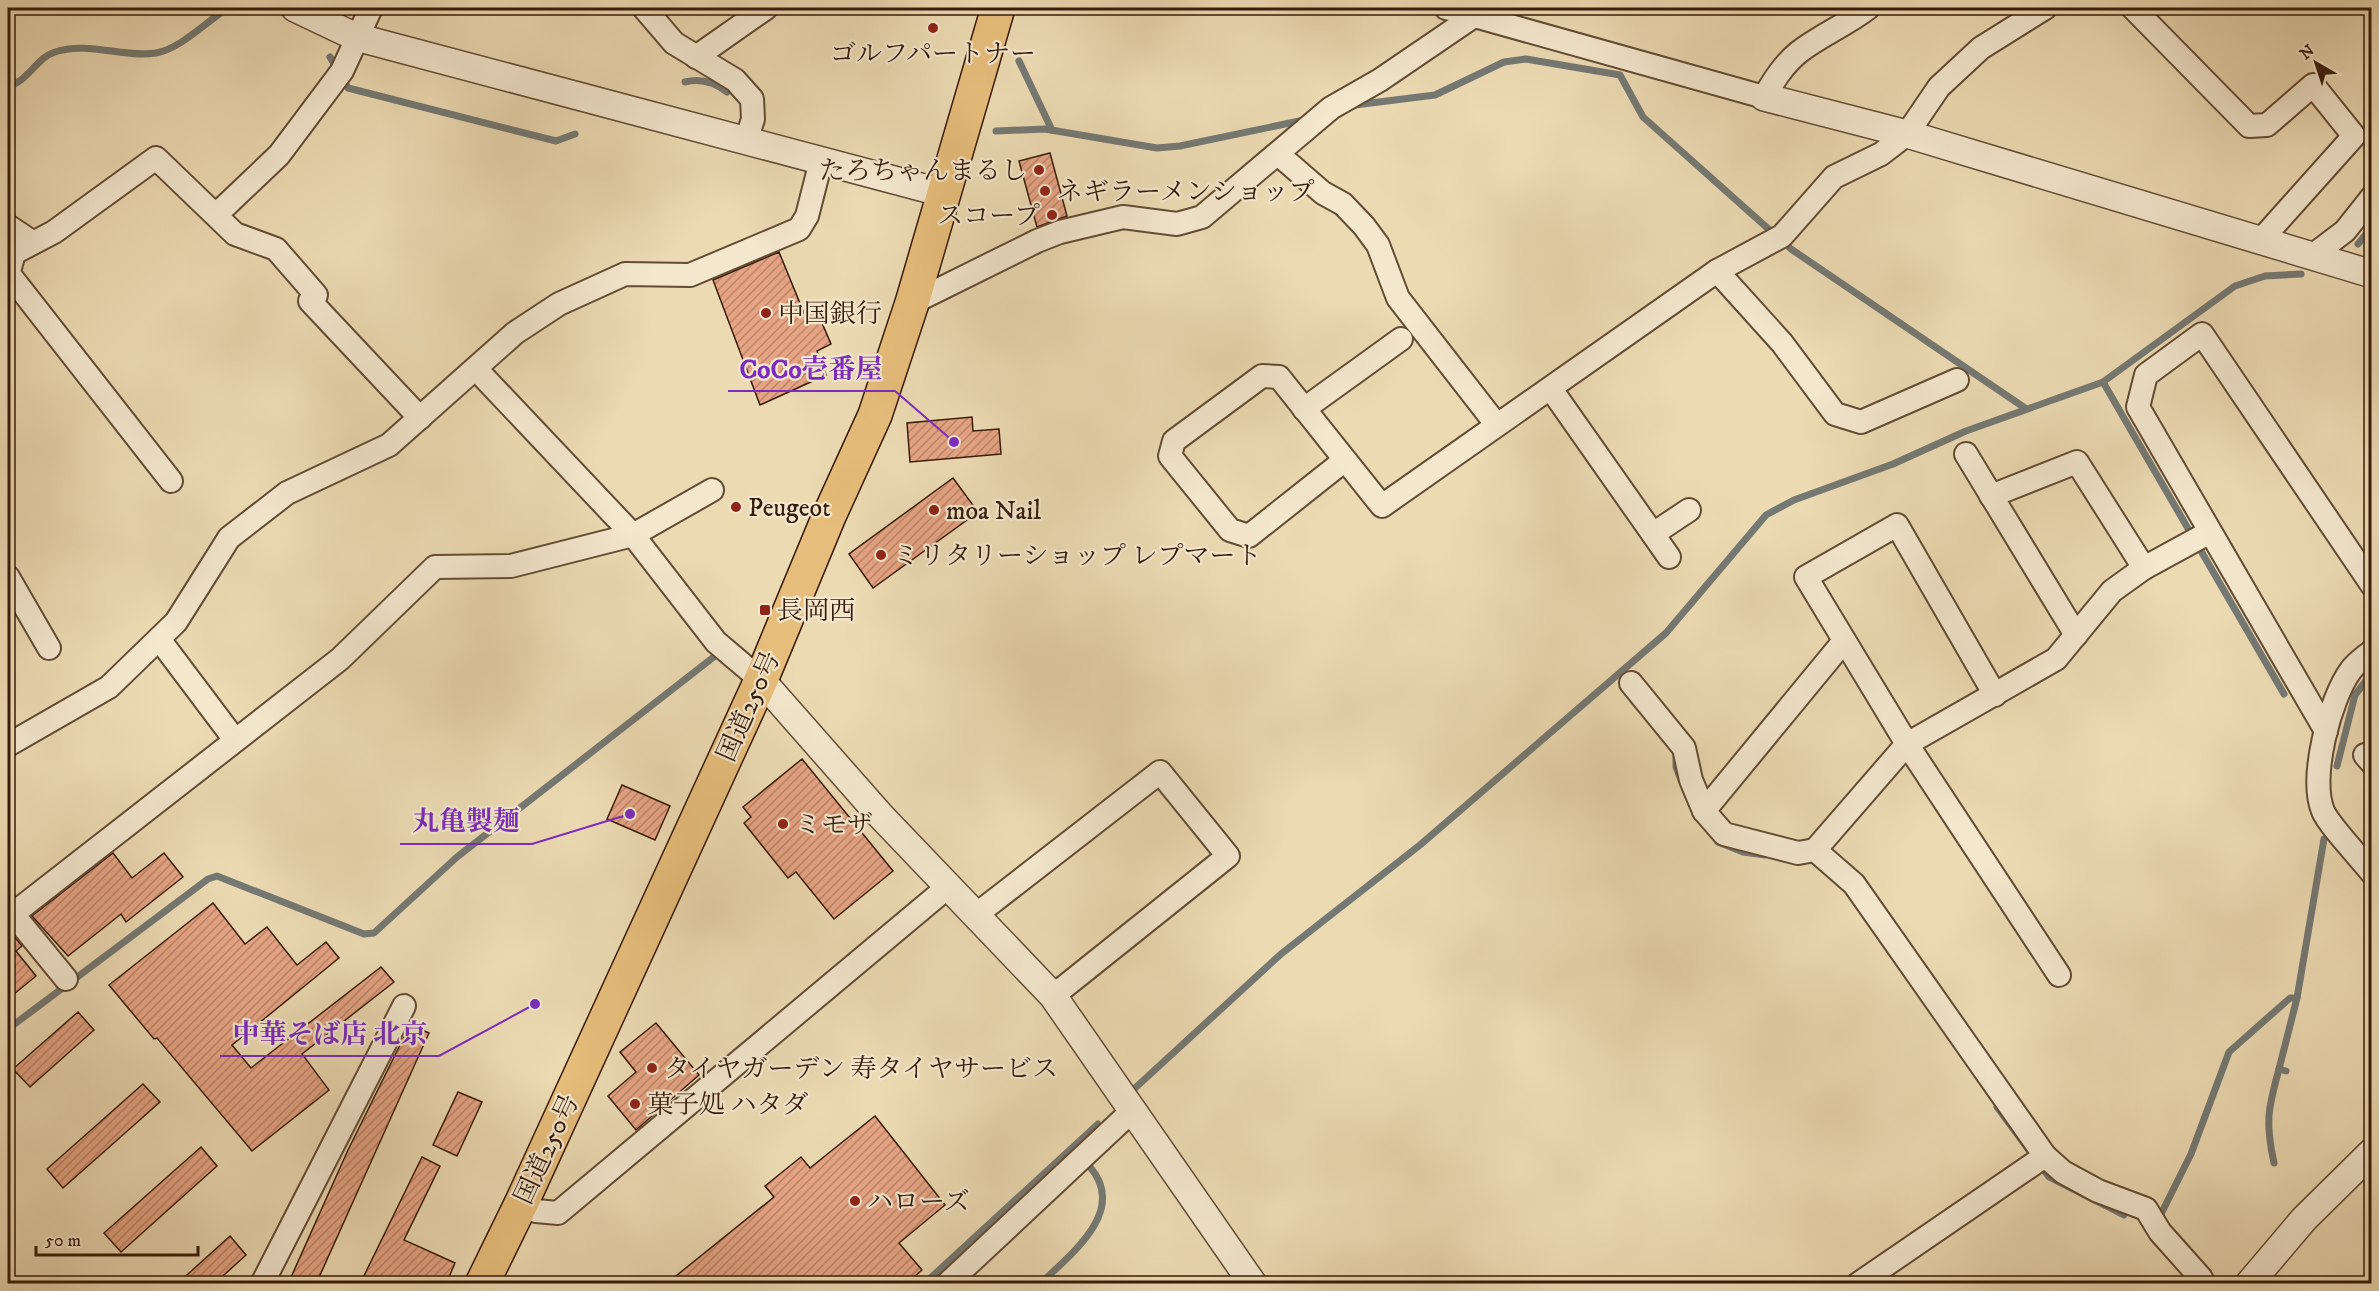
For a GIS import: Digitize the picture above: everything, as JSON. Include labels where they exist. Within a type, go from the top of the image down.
[{"type":"highway","name":"国道250号","points":[[482,1284],[521,1204],[761,680],[829,516],[875,415],[920,299],[943,193],[998,8]]},
{"type":"street","points":[[296,8],[356,37],[943,193]]},
{"type":"street","points":[[216,215],[279,155],[337,78],[371,8]]},
{"type":"street","points":[[644,8],[674,43],[735,80],[752,99],[753,119],[746,141]]},
{"type":"street","points":[[696,57],[766,8]]},
{"type":"street","points":[[1446,8],[1478,12],[1764,96],[1907,134],[2372,274]]},
{"type":"street","points":[[1764,96],[1776,76],[1799,52],[1868,8]]},
{"type":"street","points":[[1345,460],[1249,536],[1230,530],[1170,456],[1174,441],[1262,375],[1279,377],[1382,506],[1717,271],[1778,240],[1834,177],[1881,154],[1907,134],[1939,87],[1981,48],[2045,8]]},
{"type":"street","points":[[2133,8],[2249,126],[2267,125],[2313,86],[2363,141],[2261,240]]},
{"type":"street","points":[[920,299],[1060,232],[1123,217],[1178,224],[1202,217],[1331,108],[1380,80],[1478,12]]},
{"type":"street","points":[[1278,154],[1323,193],[1343,204],[1364,226],[1378,245],[1398,298],[1496,424]]},
{"type":"street","points":[[171,481],[8,274],[14,253],[54,232],[156,158],[235,234],[276,249],[316,295],[310,301],[420,418]]},
{"type":"street","points":[[8,744],[109,687],[176,622],[229,538],[287,493],[389,445],[477,370],[515,333],[559,304],[625,274],[690,275],[799,229],[807,216],[821,161]]},
{"type":"street","points":[[2312,256],[2345,231],[2372,197]]},
{"type":"street","points":[[8,226],[32,242]]},
{"type":"street","points":[[1717,271],[1782,343],[1835,414],[1861,422],[1957,380]]},
{"type":"street","points":[[2326,731],[2200,537],[2139,407],[2146,375],[2202,334],[2372,585]]},
{"type":"street","points":[[1304,409],[1401,339]]},
{"type":"street","points":[[477,370],[633,535],[716,642],[761,680],[879,814],[1053,996],[1253,1284]]},
{"type":"street","points":[[1551,389],[1669,557]]},
{"type":"street","points":[[1966,454],[2076,635]]},
{"type":"street","points":[[1991,496],[2077,462],[2144,568]]},
{"type":"street","points":[[66,979],[10,911],[340,659],[435,567],[511,566],[633,535],[712,490]]},
{"type":"street","points":[[1653,534],[1689,510]]},
{"type":"street","points":[[1995,695],[1897,525],[1806,577],[1907,744],[2059,975]]},
{"type":"street","points":[[1631,683],[1684,748],[1691,780],[1704,811],[1724,834],[1798,853],[1815,850],[1907,744],[2056,660],[2112,591],[2144,568],[2200,537]]},
{"type":"street","points":[[8,577],[49,648]]},
{"type":"street","points":[[159,639],[235,740]]},
{"type":"street","points":[[1704,811],[1844,641]]},
{"type":"street","points":[[2372,651],[2351,669],[2326,731],[2318,779],[2323,812],[2372,873]]},
{"type":"street","points":[[977,914],[1160,772],[1228,856],[1053,996]]},
{"type":"street","points":[[1815,850],[1854,884],[2039,1160],[2098,1191],[2146,1209],[2160,1232],[2201,1278],[2196,1284]]},
{"type":"street","points":[[521,1204],[536,1211],[558,1213],[949,886]]},
{"type":"street","points":[[262,1284],[404,1006]]},
{"type":"street","points":[[947,1284],[1133,1110]]},
{"type":"street","points":[[2249,1284],[2304,1219],[2372,1152]]},
{"type":"street","points":[[1858,1284],[2039,1160]]},
{"type":"building","points":[[1050,153],[1067,216],[1037,227],[1019,161]]},
{"type":"building","points":[[779,252],[804,313],[816,309],[831,344],[817,351],[826,375],[760,405],[713,280]]},
{"type":"building","points":[[972,417],[973,431],[999,429],[1001,454],[910,462],[907,423]]},
{"type":"building","points":[[953,478],[978,512],[873,588],[849,554]]},
{"type":"building","points":[[802,759],[893,871],[834,919],[796,872],[788,878],[744,823],[751,817],[743,807]]},
{"type":"building","points":[[622,785],[670,806],[655,840],[607,819]]},
{"type":"building","points":[[113,853],[132,878],[164,853],[183,877],[126,922],[121,914],[68,956],[32,916]]},
{"type":"building","points":[[213,903],[245,944],[267,927],[297,965],[326,942],[339,958],[232,1045],[251,1068],[381,967],[394,982],[302,1054],[329,1090],[252,1151],[109,985]]},
{"type":"building","points":[[9,930],[22,946],[16,951],[36,976],[8,999]]},
{"type":"building","points":[[78,1012],[94,1030],[30,1087],[13,1069]]},
{"type":"building","points":[[656,1023],[699,1075],[636,1130],[608,1096],[636,1072],[620,1052]]},
{"type":"building","points":[[410,1025],[429,1033],[316,1284],[288,1284],[348,1150]]},
{"type":"building","points":[[143,1084],[160,1102],[63,1188],[47,1169]]},
{"type":"building","points":[[458,1092],[482,1102],[457,1156],[433,1145]]},
{"type":"building","name":"ハローズ","points":[[875,1116],[945,1205],[899,1243],[922,1270],[906,1284],[666,1284],[774,1197],[765,1186],[801,1157],[810,1168]]},
{"type":"building","points":[[201,1147],[217,1166],[121,1252],[104,1233]]},
{"type":"building","points":[[422,1157],[440,1166],[404,1240],[455,1263],[446,1284],[360,1284]]},
{"type":"building","points":[[230,1236],[246,1255],[214,1284],[177,1284]]},
{"type":"waterway","points":[[8,86],[21,80],[48,55],[67,49],[80,48],[144,54],[165,51],[182,42],[222,12]]},
{"type":"waterway","points":[[330,57],[348,88],[556,141],[575,134]]},
{"type":"waterway","points":[[1355,105],[1435,95],[1504,62],[1526,59],[1620,75],[1643,117],[1791,249],[2025,408]]},
{"type":"waterway","points":[[1019,61],[1052,130]]},
{"type":"waterway","points":[[685,82],[696,80],[707,82],[727,92]]},
{"type":"waterway","points":[[996,131],[1045,129],[1157,148],[1180,146],[1304,120]]},
{"type":"waterway","points":[[2358,244],[2372,227]]},
{"type":"waterway","points":[[1134,1089],[1281,954],[1420,845],[1666,633],[1766,515],[1794,500],[1893,464],[1966,431],[2103,382],[2235,286],[2265,276],[2301,274]]},
{"type":"waterway","points":[[2103,382],[2284,694]]},
{"type":"waterway","points":[[8,1029],[208,879],[217,876],[364,934],[374,933],[457,857],[715,656]]},
{"type":"waterway","points":[[2337,766],[2355,695],[2372,673]]},
{"type":"waterway","points":[[1676,756],[1676,767],[1681,780]]},
{"type":"waterway","points":[[2286,1071],[2279,1069],[2297,998],[2324,839]]},
{"type":"waterway","points":[[1718,842],[1743,852],[1765,855]]},
{"type":"waterway","points":[[2161,1214],[2191,1154],[2229,1052],[2290,998],[2297,998]]},
{"type":"waterway","points":[[2274,1163],[2269,1137],[2269,1116],[2279,1069]]},
{"type":"waterway","points":[[1997,1107],[2049,1177],[2124,1215]]},
{"type":"waterway","points":[[924,1284],[1098,1124]]},
{"type":"waterway","points":[[1040,1284],[1091,1231],[1099,1215],[1103,1200],[1100,1183],[1090,1167]]},
{"type":"place","name":"ゴルフパートナー","points":[[933,28]]},
{"type":"place","name":"たろちゃんまるし","points":[[1039,170]]},
{"type":"place","name":"ネギラーメンショップ","points":[[1045,191]]},
{"type":"place","name":"スコープ","points":[[1052,215]]},
{"type":"place","name":"中国銀行","points":[[766,313]]},
{"type":"place","name":"CoCo壱番屋","points":[[954,442]]},
{"type":"place","name":"Peugeot","points":[[736,507]]},
{"type":"place","name":"moa Nail","points":[[934,510]]},
{"type":"place","name":"ミリタリーショップ レプマート","points":[[881,555]]},
{"type":"place","name":"長岡西","points":[[765,610]]},
{"type":"place","name":"丸亀製麺","points":[[630,814]]},
{"type":"place","name":"ミモザ","points":[[783,824]]},
{"type":"place","name":"中華そば店 北京","points":[[535,1004]]},
{"type":"place","name":"タイヤガーデン 寿タイヤサービス","points":[[652,1068]]},
{"type":"place","name":"菓子処 ハタダ","points":[[635,1104]]},
{"type":"place","name":"ハローズ","points":[[855,1201]]}]
